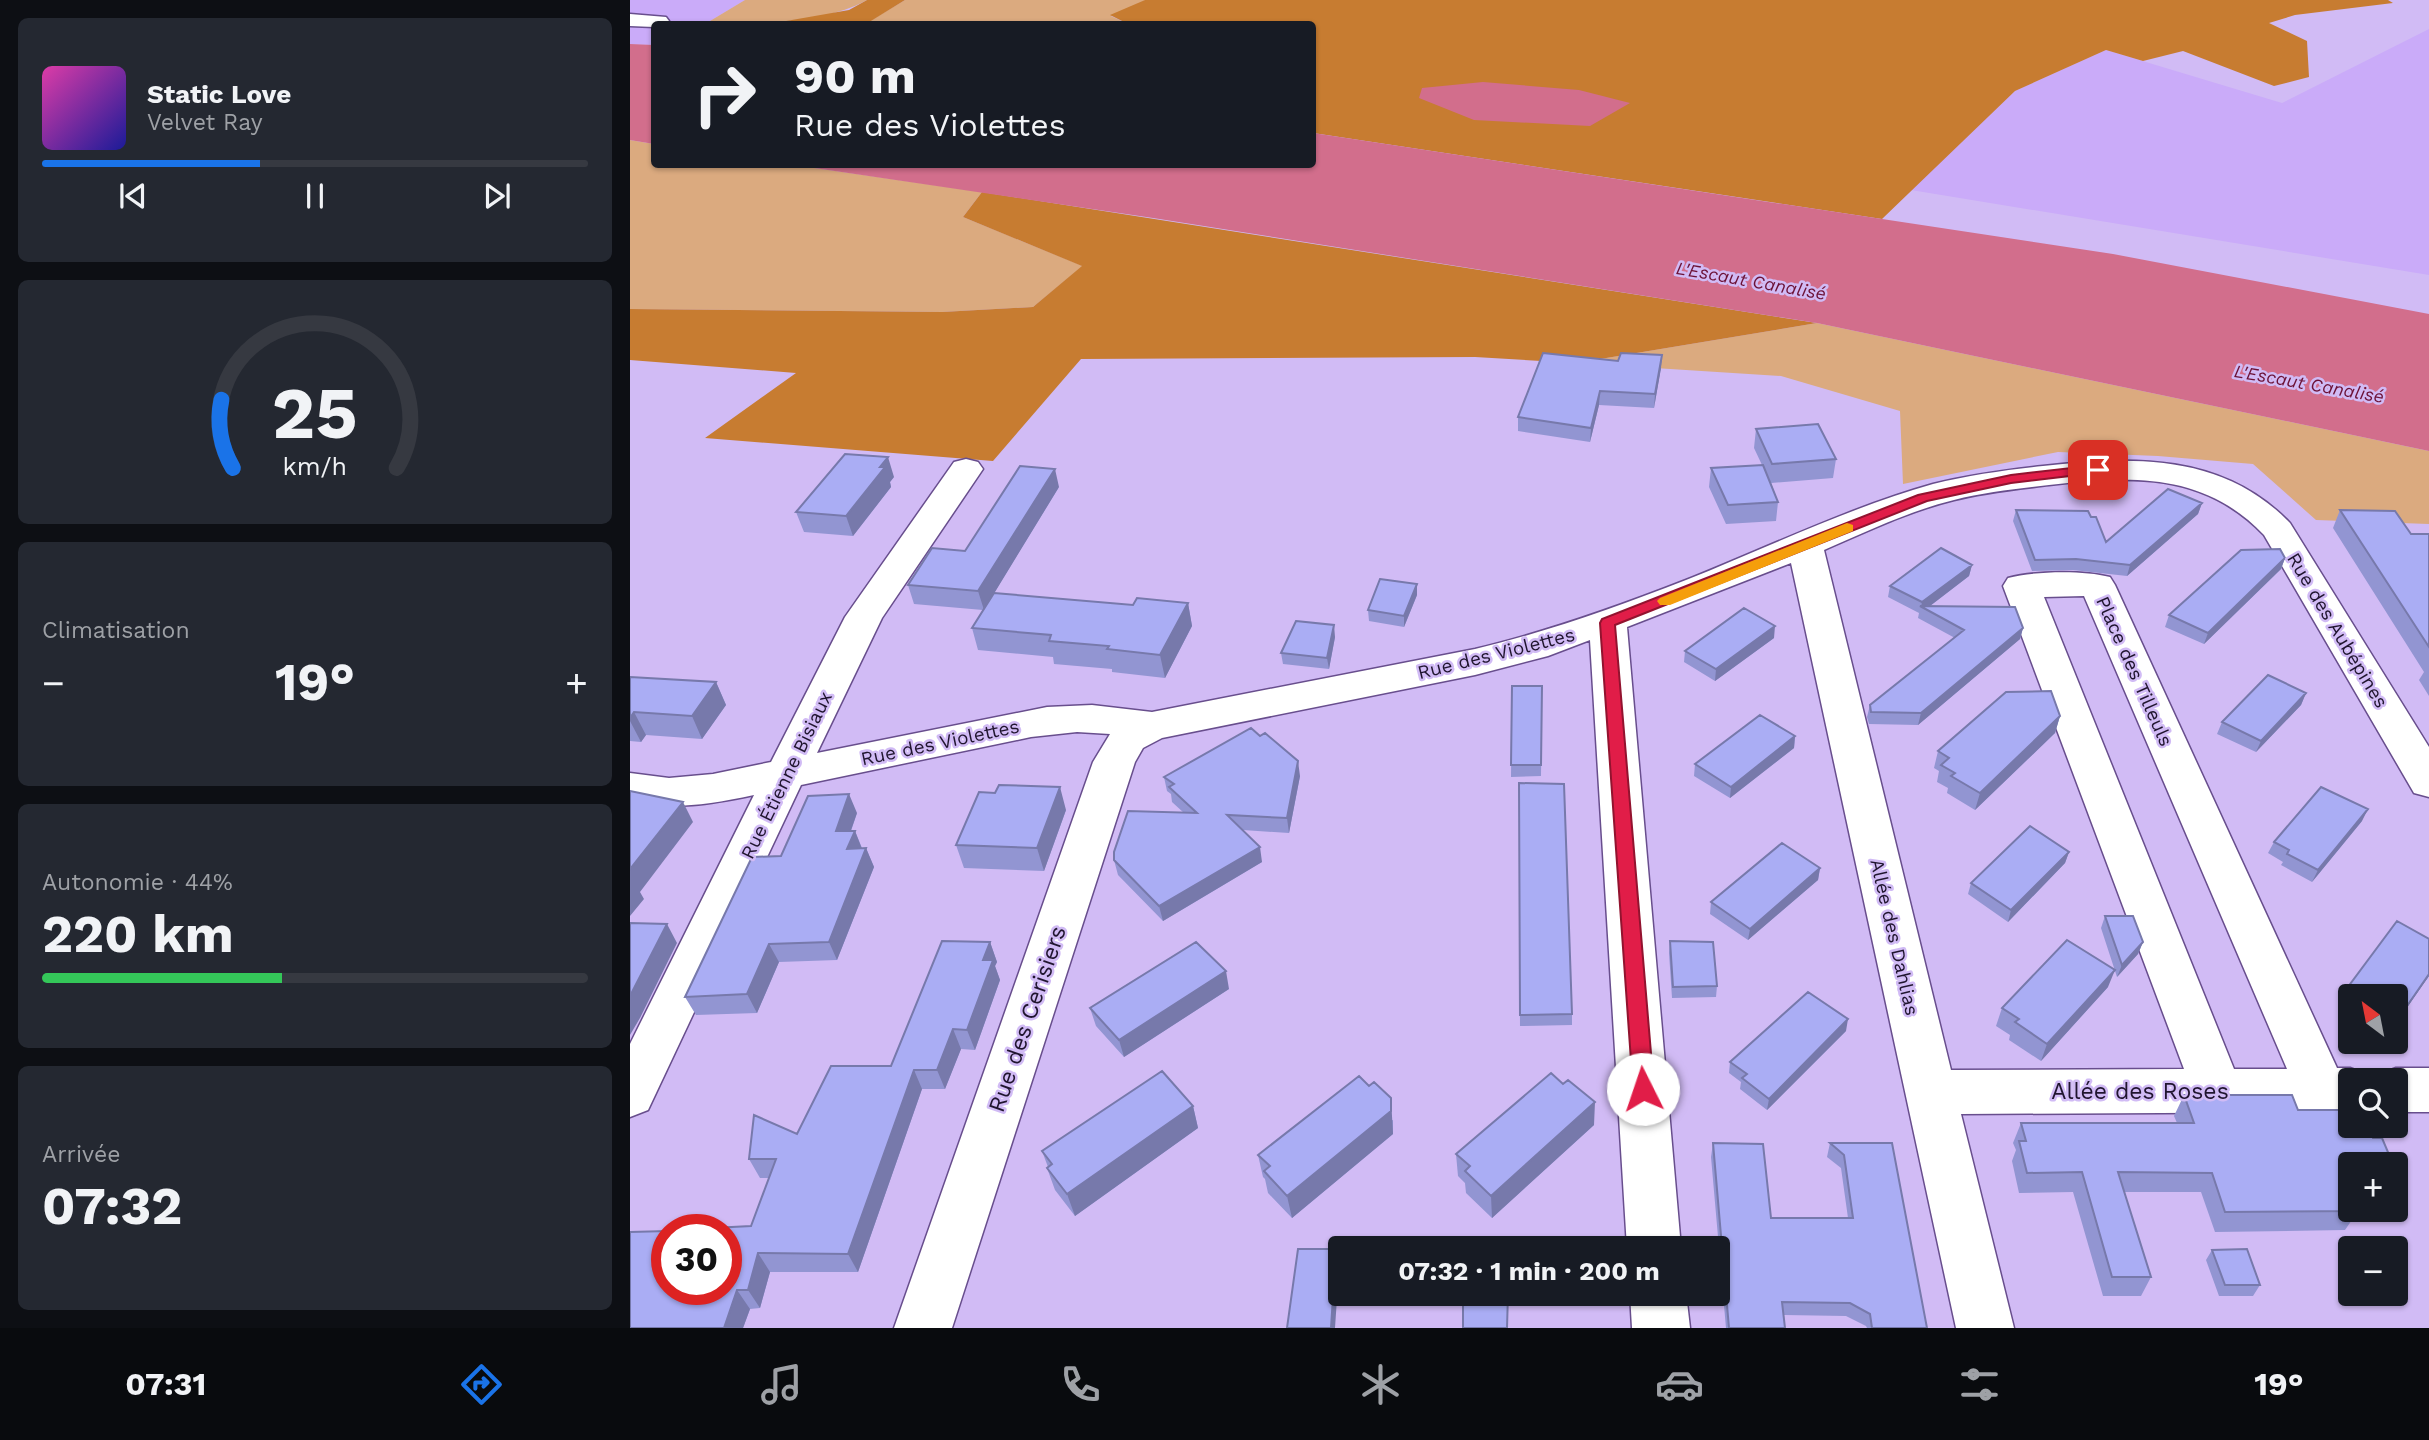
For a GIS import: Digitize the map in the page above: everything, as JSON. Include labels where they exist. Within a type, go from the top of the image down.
[{"type":"street","points":[[630,20],[659,21]]},
{"type":"street","name":"Rue Étienne Bisiaux","points":[[630,1096],[864,617],[966,469]]},
{"type":"street","name":"Rue des Violettes","points":[[630,788],[688,792],[785,775],[1051,719],[1091,716],[1152,726],[1475,662],[1535,647],[1608,623],[1923,498],[2011,479],[2137,469],[2183,476],[2230,493]]},
{"type":"street","name":"Rue des Aubépines","points":[[2230,493],[2259,510],[2278,530],[2429,782]]},
{"type":"street","name":"Allée des Dahlias","points":[[1805,545],[1984,1328]]},
{"type":"street","name":"Place des Tilleuls","points":[[2218,1091],[2021,586],[2096,585],[2336,1090]]},
{"type":"street","points":[[1608,623],[1653,1236]]},
{"type":"street","name":"Rue des Cerisiers","points":[[923,1328],[1114,762],[1128,738],[1152,726]]},
{"type":"street","name":"Allée des Roses","points":[[1930,1093],[2336,1090]]},
{"type":"street","points":[[2408,1090],[2429,1090]]},
{"type":"street","points":[[1659,1306],[1661,1328]]},
{"type":"shaded area","points":[[630,0],[745,0],[710,21],[651,21],[651,45],[630,44]]},
{"type":"shaded area","points":[[745,0],[867,0],[830,14],[788,21],[710,21]]},
{"type":"shaded area","points":[[867,0],[905,0],[871,21],[786,21],[849,10]]},
{"type":"shaded area","points":[[905,0],[1146,0],[1111,16],[1122,21],[870,21]]},
{"type":"shaded area","points":[[1145,0],[2388,0],[2393,3],[2295,15],[2269,23],[2307,41],[2309,77],[2274,86],[2183,51],[2143,61],[2106,50],[2015,91],[1882,219],[1316,133],[1316,21],[1122,21],[1110,15]]},
{"type":"shaded area","points":[[2429,29],[2429,275],[1911,190],[2015,91],[2106,50],[2282,103]]},
{"type":"shaded area","points":[[630,140],[651,144],[651,168],[815,168],[982,192],[963,217],[1083,266],[1033,307],[942,312],[630,309]]},
{"type":"shaded area","points":[[982,192],[1817,323],[1576,363],[1475,357],[1081,359],[993,461],[705,438],[796,373],[630,360],[630,309],[942,312],[1033,307],[1082,266],[963,217]]},
{"type":"shaded area","points":[[1817,323],[2429,451],[2429,524],[2316,520],[2253,464],[2158,456],[2058,452],[1903,484],[1900,411],[1781,376],[1576,363]]},
{"type":"water","points":[[630,44],[651,45],[651,144],[630,140]]},
{"type":"water","points":[[1483,82],[1579,90],[1630,103],[1590,126],[1474,120],[1419,98],[1422,88]]},
{"type":"water","name":"L'Escaut Canalisé","points":[[1316,133],[2113,254],[2429,314],[2429,451],[1817,323],[1153,218],[814,168],[1316,168]]},
{"type":"building","points":[[1543,353],[1618,361],[1621,353],[1662,355],[1655,394],[1600,391],[1591,428],[1518,417]]},
{"type":"building","points":[[1818,424],[1836,459],[1772,464],[1756,429]]},
{"type":"building","points":[[845,454],[888,457],[880,467],[885,467],[846,516],[796,512]]},
{"type":"building","points":[[1763,465],[1778,502],[1728,505],[1711,468]]},
{"type":"building","points":[[1020,466],[1055,469],[978,591],[908,585],[932,548],[965,551]]},
{"type":"building","points":[[2168,489],[2202,503],[2130,565],[2076,559],[2035,560],[2016,510],[2088,511],[2091,517],[2096,517],[2106,542]]},
{"type":"building","points":[[2340,510],[2395,511],[2411,534],[2429,534],[2429,647]]},
{"type":"building","points":[[1941,548],[1972,565],[1922,602],[1890,586]]},
{"type":"building","points":[[2280,549],[2285,558],[2208,633],[2169,615],[2241,550]]},
{"type":"building","points":[[1380,579],[1417,584],[1404,616],[1368,610]]},
{"type":"building","points":[[994,593],[1133,605],[1137,598],[1188,603],[1160,655],[1107,649],[1109,646],[1049,641],[1051,635],[972,628]]},
{"type":"building","points":[[1920,606],[2015,607],[2023,628],[1921,713],[1871,712],[1870,705],[1964,630]]},
{"type":"building","points":[[1744,608],[1775,626],[1716,669],[1685,651]]},
{"type":"building","points":[[1296,621],[1334,625],[1327,658],[1281,653]]},
{"type":"building","points":[[2268,675],[2306,693],[2261,741],[2222,722]]},
{"type":"building","points":[[630,677],[716,682],[692,716],[634,712],[630,718]]},
{"type":"building","points":[[1512,686],[1542,686],[1541,765],[1511,765]]},
{"type":"building","points":[[2051,691],[2060,716],[1980,793],[1951,776],[1955,773],[1941,765],[1949,758],[1938,751],[2006,692]]},
{"type":"building","points":[[1760,715],[1795,736],[1731,787],[1695,764]]},
{"type":"building","points":[[1251,728],[1260,736],[1265,733],[1298,761],[1287,818],[1227,815],[1260,847],[1159,906],[1114,860],[1114,852],[1128,811],[1197,813],[1169,787],[1174,784],[1164,777]]},
{"type":"building","points":[[1519,783],[1564,784],[1572,1014],[1520,1015]]},
{"type":"building","points":[[999,785],[1060,787],[1037,848],[956,845],[979,792],[995,793]]},
{"type":"building","points":[[2321,787],[2368,809],[2318,870],[2287,854],[2289,850],[2274,842]]},
{"type":"building","points":[[630,791],[683,802],[630,869]]},
{"type":"building","points":[[849,794],[836,831],[855,831],[847,849],[866,848],[829,942],[769,944],[747,994],[685,997],[752,857],[781,856],[808,796]]},
{"type":"building","points":[[2030,826],[2069,852],[2011,910],[1971,883]]},
{"type":"building","points":[[1782,843],[1820,868],[1750,929],[1711,902]]},
{"type":"building","points":[[2105,916],[2133,916],[2143,942],[2122,965]]},
{"type":"building","points":[[2397,921],[2429,939],[2429,974],[2408,1005],[2408,984],[2350,984]]},
{"type":"building","points":[[630,923],[667,924],[630,996]]},
{"type":"building","points":[[2067,940],[2115,970],[2047,1044],[2015,1022],[2019,1019],[2002,1008]]},
{"type":"building","points":[[942,941],[990,942],[983,960],[993,960],[967,1030],[953,1029],[937,1070],[914,1070],[848,1254],[758,1253],[748,1290],[742,1290],[742,1226],[751,1226],[776,1159],[749,1159],[754,1115],[797,1134],[831,1066],[891,1066]]},
{"type":"building","points":[[1670,941],[1713,942],[1717,986],[1673,987]]},
{"type":"building","points":[[1196,942],[1226,971],[1119,1040],[1090,1008]]},
{"type":"building","points":[[1808,992],[1848,1019],[1769,1099],[1742,1078],[1747,1074],[1730,1062]]},
{"type":"building","points":[[1162,1071],[1193,1106],[1067,1194],[1047,1168],[1052,1164],[1042,1151]]},
{"type":"building","points":[[1551,1073],[1563,1084],[1568,1080],[1595,1102],[1491,1196],[1465,1171],[1470,1166],[1456,1154]]},
{"type":"building","points":[[1359,1076],[1369,1086],[1374,1082],[1391,1098],[1391,1111],[1287,1196],[1264,1171],[1270,1166],[1258,1155]]},
{"type":"building","points":[[2184,1095],[2292,1095],[2298,1110],[2338,1110],[2338,1138],[2382,1138],[2388,1152],[2338,1152],[2338,1211],[2225,1212],[2212,1173],[2118,1172],[2151,1277],[2112,1277],[2082,1172],[2027,1173],[2019,1141],[2026,1141],[2021,1123],[2194,1123]]},
{"type":"building","points":[[1713,1143],[1763,1144],[1771,1218],[1853,1218],[1844,1155],[1830,1143],[1892,1143],[1927,1328],[1872,1328],[1870,1314],[1850,1303],[1782,1302],[1785,1328],[1729,1328],[1727,1306],[1730,1306],[1730,1236],[1721,1236]]},
{"type":"building","points":[[651,1231],[651,1305],[732,1305],[724,1328],[630,1328],[630,1232]]},
{"type":"building","points":[[1298,1249],[1328,1249],[1328,1306],[1332,1306],[1331,1328],[1287,1328]]},
{"type":"building","points":[[2247,1249],[2260,1285],[2225,1285],[2212,1250]]},
{"type":"building","points":[[1463,1306],[1508,1306],[1507,1328],[1463,1328]]},
{"type":"slow traffic","points":[[1665,601],[1847,528]]},
{"type":"route","points":[[1643,1089],[1608,623],[1923,498],[1966,486],[2098,470]]}]
